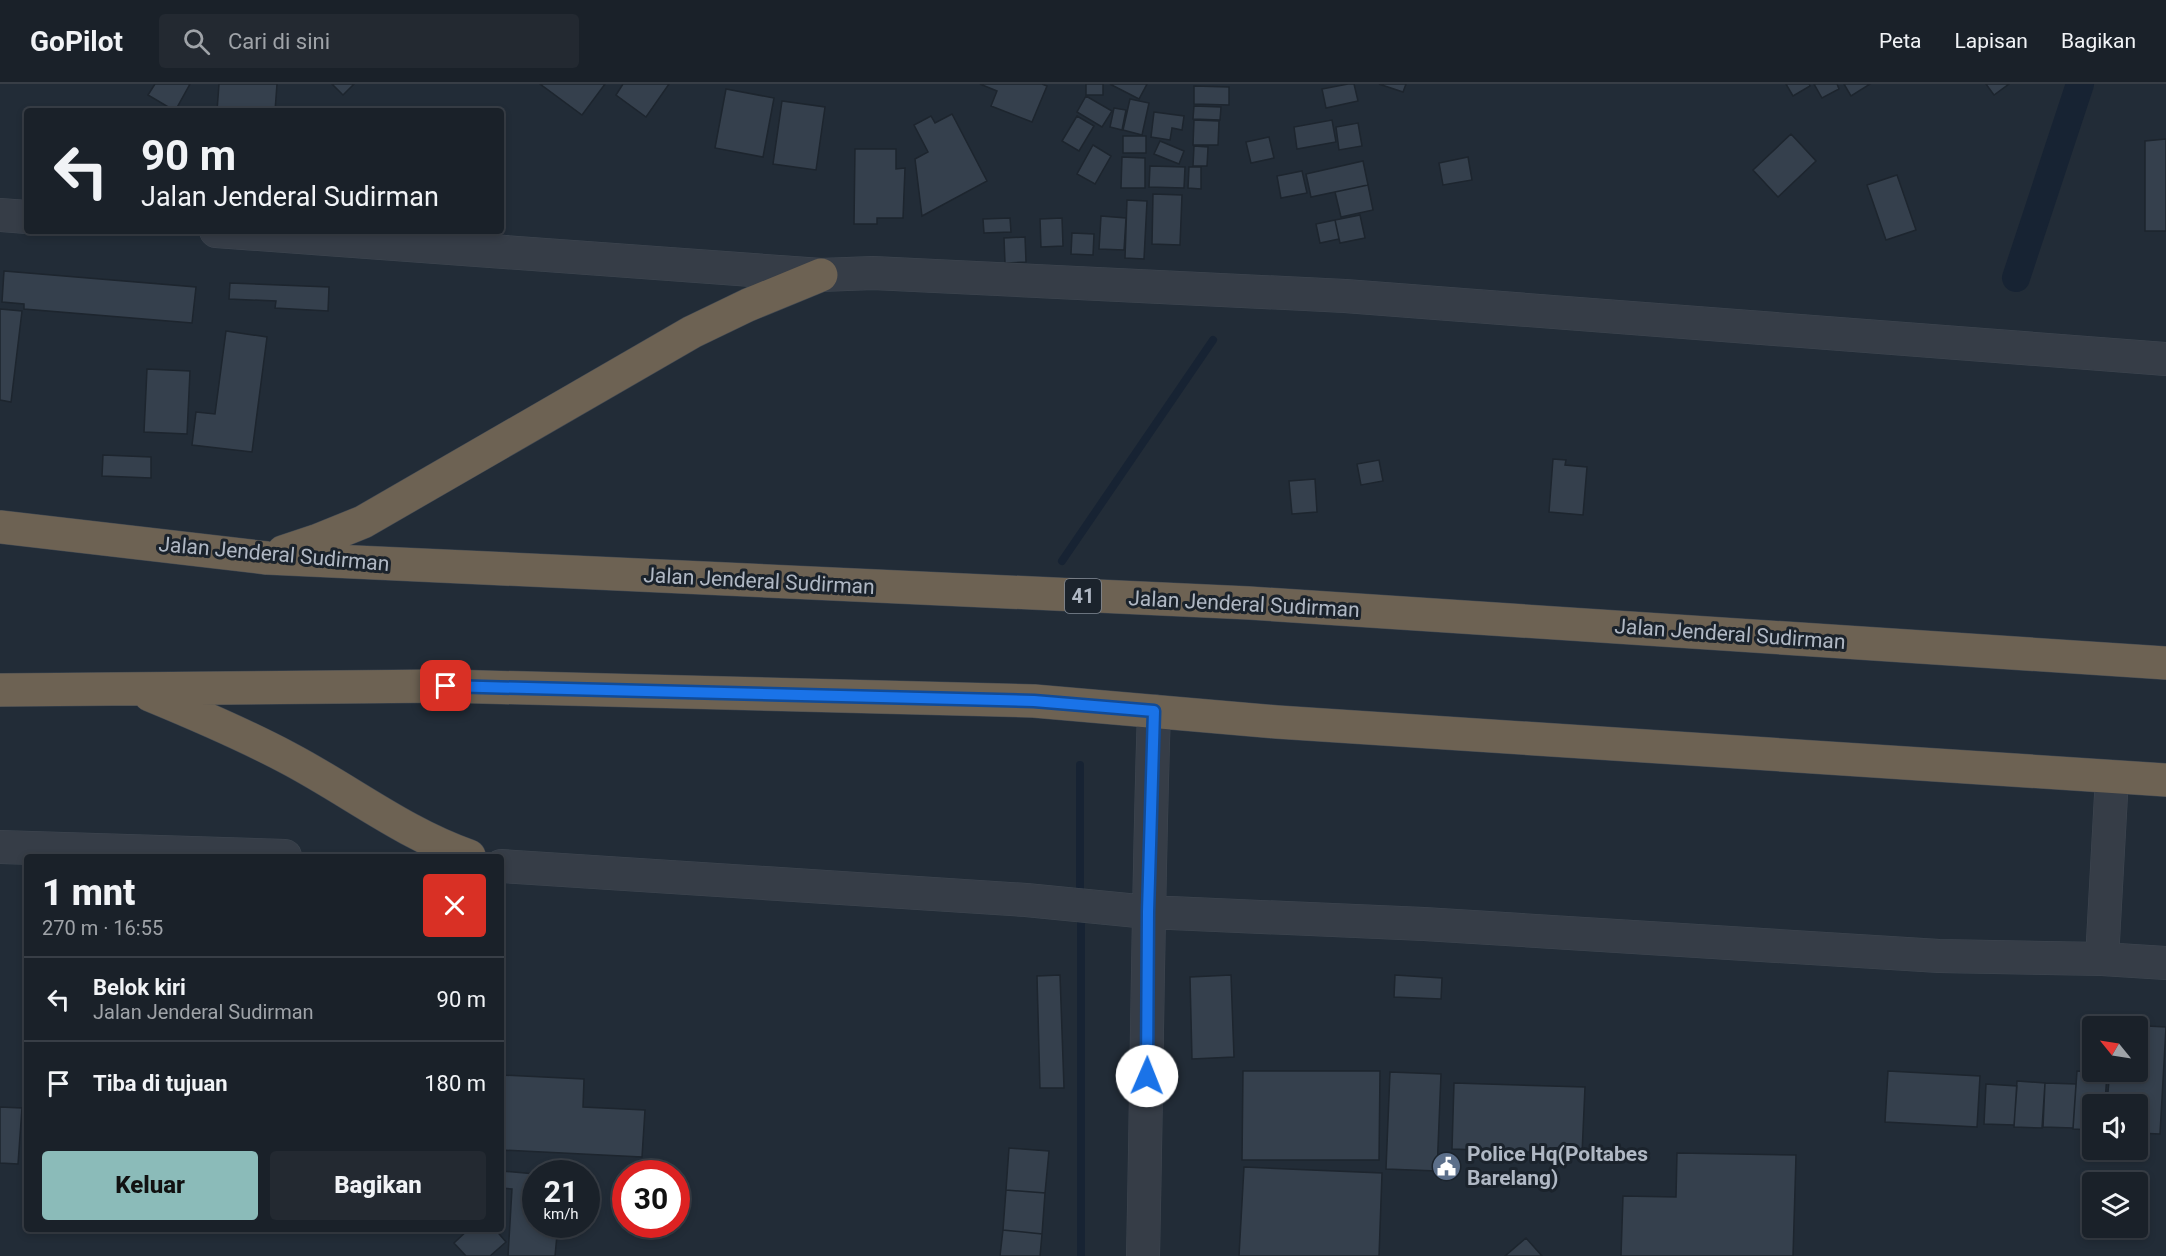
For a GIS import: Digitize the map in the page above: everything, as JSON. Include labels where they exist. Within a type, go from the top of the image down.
[{"type":"highway","points":[[267,558],[316,542],[363,522],[692,332],[748,305],[821,275]]},
{"type":"highway","name":"Jalan Jenderal Sudirman","points":[[0,527],[267,558],[1249,603],[2166,663]]},
{"type":"highway","points":[[0,690],[446,686],[1034,701],[1289,723],[2166,780]]},
{"type":"highway","points":[[137,689],[288,758],[404,827],[463,854]]},
{"type":"street","points":[[0,215],[24,217]]},
{"type":"street","points":[[257,234],[821,275],[873,273],[1345,296],[2166,359]]},
{"type":"street","points":[[1143,1256],[1149,1008],[1148,912],[1154,711]]},
{"type":"street","points":[[2102,959],[2112,777]]},
{"type":"street","points":[[0,847],[222,854]]},
{"type":"street","points":[[504,866],[1148,912],[1424,924],[1938,956],[2102,959],[2166,963]]},
{"type":"building","points":[[155,84],[190,84],[177,108],[170,108],[148,95]]},
{"type":"building","points":[[219,84],[277,84],[275,108],[217,108]]},
{"type":"building","points":[[332,84],[354,84],[343,95]]},
{"type":"building","points":[[540,84],[605,84],[582,115]]},
{"type":"building","points":[[623,84],[669,84],[646,117],[616,95]]},
{"type":"building","points":[[980,84],[1042,84],[1047,86],[1032,122],[991,106],[997,91]]},
{"type":"building","points":[[1086,84],[1103,84],[1103,95],[1086,95]]},
{"type":"building","points":[[1110,84],[1147,84],[1139,99]]},
{"type":"building","points":[[1354,84],[1358,101],[1326,108],[1322,89]]},
{"type":"building","points":[[1379,84],[1406,84],[1403,92]]},
{"type":"building","points":[[1786,84],[1809,84],[1810,86],[1793,96]]},
{"type":"building","points":[[1814,84],[1837,84],[1839,89],[1822,98]]},
{"type":"building","points":[[1844,84],[1870,84],[1851,96]]},
{"type":"building","points":[[1986,84],[2009,84],[1994,95]]},
{"type":"building","points":[[1194,86],[1229,87],[1229,105],[1194,104]]},
{"type":"building","points":[[726,89],[774,98],[763,157],[715,148]]},
{"type":"building","points":[[1086,96],[1112,111],[1102,127],[1077,112]]},
{"type":"building","points":[[1130,99],[1149,103],[1142,135],[1123,130]]},
{"type":"building","points":[[782,101],[825,107],[816,170],[773,164]]},
{"type":"building","points":[[1194,106],[1221,107],[1220,120],[1193,119]]},
{"type":"building","points":[[1114,108],[1126,110],[1122,130],[1110,127]]},
{"type":"building","points":[[1154,112],[1184,116],[1182,130],[1172,128],[1170,140],[1151,137]]},
{"type":"building","points":[[952,114],[987,181],[922,216],[915,159],[928,152],[914,125],[931,116],[935,123]]},
{"type":"building","points":[[1077,116],[1094,126],[1079,151],[1062,141]]},
{"type":"building","points":[[1194,120],[1219,121],[1218,145],[1193,145]]},
{"type":"building","points":[[1332,120],[1336,142],[1297,149],[1294,127]]},
{"type":"building","points":[[1358,123],[1362,146],[1339,150],[1336,127]]},
{"type":"building","points":[[1791,134],[1816,161],[1778,197],[1753,170]]},
{"type":"building","points":[[1123,136],[1146,136],[1146,153],[1123,153]]},
{"type":"building","points":[[1269,137],[1274,158],[1251,163],[1246,142]]},
{"type":"building","points":[[2166,139],[2166,231],[2145,231],[2145,141]]},
{"type":"building","points":[[1160,141],[1184,151],[1179,164],[1154,154]]},
{"type":"building","points":[[1093,145],[1111,156],[1095,184],[1077,174]]},
{"type":"building","points":[[1194,146],[1208,147],[1207,166],[1193,166]]},
{"type":"building","points":[[855,149],[896,149],[896,169],[905,168],[903,218],[877,218],[877,224],[854,224]]},
{"type":"building","points":[[1122,157],[1145,158],[1145,188],[1121,188]]},
{"type":"building","points":[[1468,157],[1472,180],[1443,185],[1439,163]]},
{"type":"building","points":[[1363,161],[1368,185],[1311,197],[1306,174]]},
{"type":"building","points":[[1150,166],[1185,167],[1184,188],[1149,187]]},
{"type":"building","points":[[1189,167],[1201,167],[1201,189],[1188,188]]},
{"type":"building","points":[[1302,171],[1307,193],[1281,198],[1277,176]]},
{"type":"building","points":[[1897,175],[1916,230],[1886,240],[1867,185]]},
{"type":"building","points":[[1368,185],[1373,210],[1341,217],[1335,192]]},
{"type":"building","points":[[1153,194],[1182,195],[1180,245],[1152,244]]},
{"type":"building","points":[[1127,200],[1147,201],[1144,259],[1125,258]]},
{"type":"building","points":[[1360,215],[1365,238],[1340,243],[1335,220]]},
{"type":"building","points":[[1101,216],[1126,218],[1124,250],[1099,249]]},
{"type":"building","points":[[1010,218],[1011,232],[984,233],[983,219]]},
{"type":"building","points":[[1062,218],[1063,246],[1041,247],[1040,219]]},
{"type":"building","points":[[1335,220],[1339,239],[1320,243],[1316,224]]},
{"type":"building","points":[[1072,233],[1094,234],[1093,255],[1071,254]]},
{"type":"building","points":[[1025,237],[1026,262],[1005,263],[1004,238]]},
{"type":"building","points":[[4,271],[196,287],[192,323],[24,309],[24,304],[2,302]]},
{"type":"building","points":[[230,283],[329,287],[328,311],[275,308],[276,301],[229,299]]},
{"type":"building","points":[[0,309],[22,311],[11,402],[0,400]]},
{"type":"building","points":[[226,331],[267,337],[252,452],[192,445],[196,412],[215,414]]},
{"type":"building","points":[[147,369],[190,371],[187,434],[144,432]]},
{"type":"building","points":[[103,455],[151,457],[151,478],[102,476]]},
{"type":"building","points":[[1553,459],[1566,460],[1565,465],[1587,467],[1583,515],[1549,512]]},
{"type":"building","points":[[1379,460],[1383,481],[1361,485],[1357,464]]},
{"type":"building","points":[[1315,479],[1317,512],[1292,514],[1289,481]]},
{"type":"building","points":[[1060,975],[1064,1088],[1040,1088],[1037,976]]},
{"type":"building","points":[[1231,975],[1234,1057],[1192,1059],[1190,977]]},
{"type":"building","points":[[1395,975],[1442,978],[1441,999],[1394,997]]},
{"type":"building","points":[[2148,1026],[2166,1027],[2160,1134],[2148,1133],[2148,1094],[2108,1094],[2109,1082],[2148,1082]]},
{"type":"building","points":[[1243,1071],[1380,1071],[1379,1160],[1242,1160]]},
{"type":"building","points":[[1888,1071],[1980,1076],[1977,1127],[1885,1122]]},
{"type":"building","points":[[2077,1071],[2082,1071],[2082,1082],[2106,1082],[2106,1094],[2082,1094],[2082,1129],[2073,1129]]},
{"type":"building","points":[[1390,1072],[1441,1074],[1437,1171],[1386,1169]]},
{"type":"building","points":[[504,1075],[584,1079],[583,1107],[645,1110],[642,1157],[504,1150]]},
{"type":"building","points":[[2017,1081],[2045,1083],[2042,1128],[2014,1127]]},
{"type":"building","points":[[1454,1083],[1585,1087],[1582,1154],[1452,1149]]},
{"type":"building","points":[[2045,1083],[2076,1084],[2073,1128],[2043,1127]]},
{"type":"building","points":[[1986,1084],[2017,1086],[2014,1125],[1984,1124]]},
{"type":"building","points":[[0,1107],[22,1108],[18,1164],[0,1163]]},
{"type":"building","points":[[1009,1148],[1049,1151],[1045,1193],[1006,1190]]},
{"type":"building","points":[[1677,1153],[1796,1155],[1793,1256],[1621,1256],[1623,1196],[1676,1197]]},
{"type":"building","points":[[1244,1167],[1382,1173],[1379,1256],[1239,1256]]},
{"type":"building","points":[[504,1171],[522,1173],[522,1238],[557,1238],[555,1256],[508,1256],[512,1189],[504,1188]]},
{"type":"building","points":[[1006,1190],[1045,1193],[1042,1234],[1003,1230]]},
{"type":"building","points":[[1003,1230],[1042,1234],[1040,1256],[1000,1256]]},
{"type":"building","points":[[466,1232],[497,1232],[506,1242],[490,1256],[466,1256],[454,1243]]},
{"type":"building","points":[[1526,1238],[1542,1256],[1505,1256]]},
{"type":"waterway","points":[[2016,278],[2080,84]]},
{"type":"waterway","points":[[1062,561],[1213,340]]},
{"type":"waterway","points":[[1080,765],[1080,899]]},
{"type":"waterway","points":[[1081,911],[1081,1256]]},
{"type":"place","name":"Police Hq(Poltabes Barelang)","points":[[1446,1166]]},
{"type":"route","points":[[446,686],[1034,701],[1154,711],[1148,912],[1147,1076]]}]
